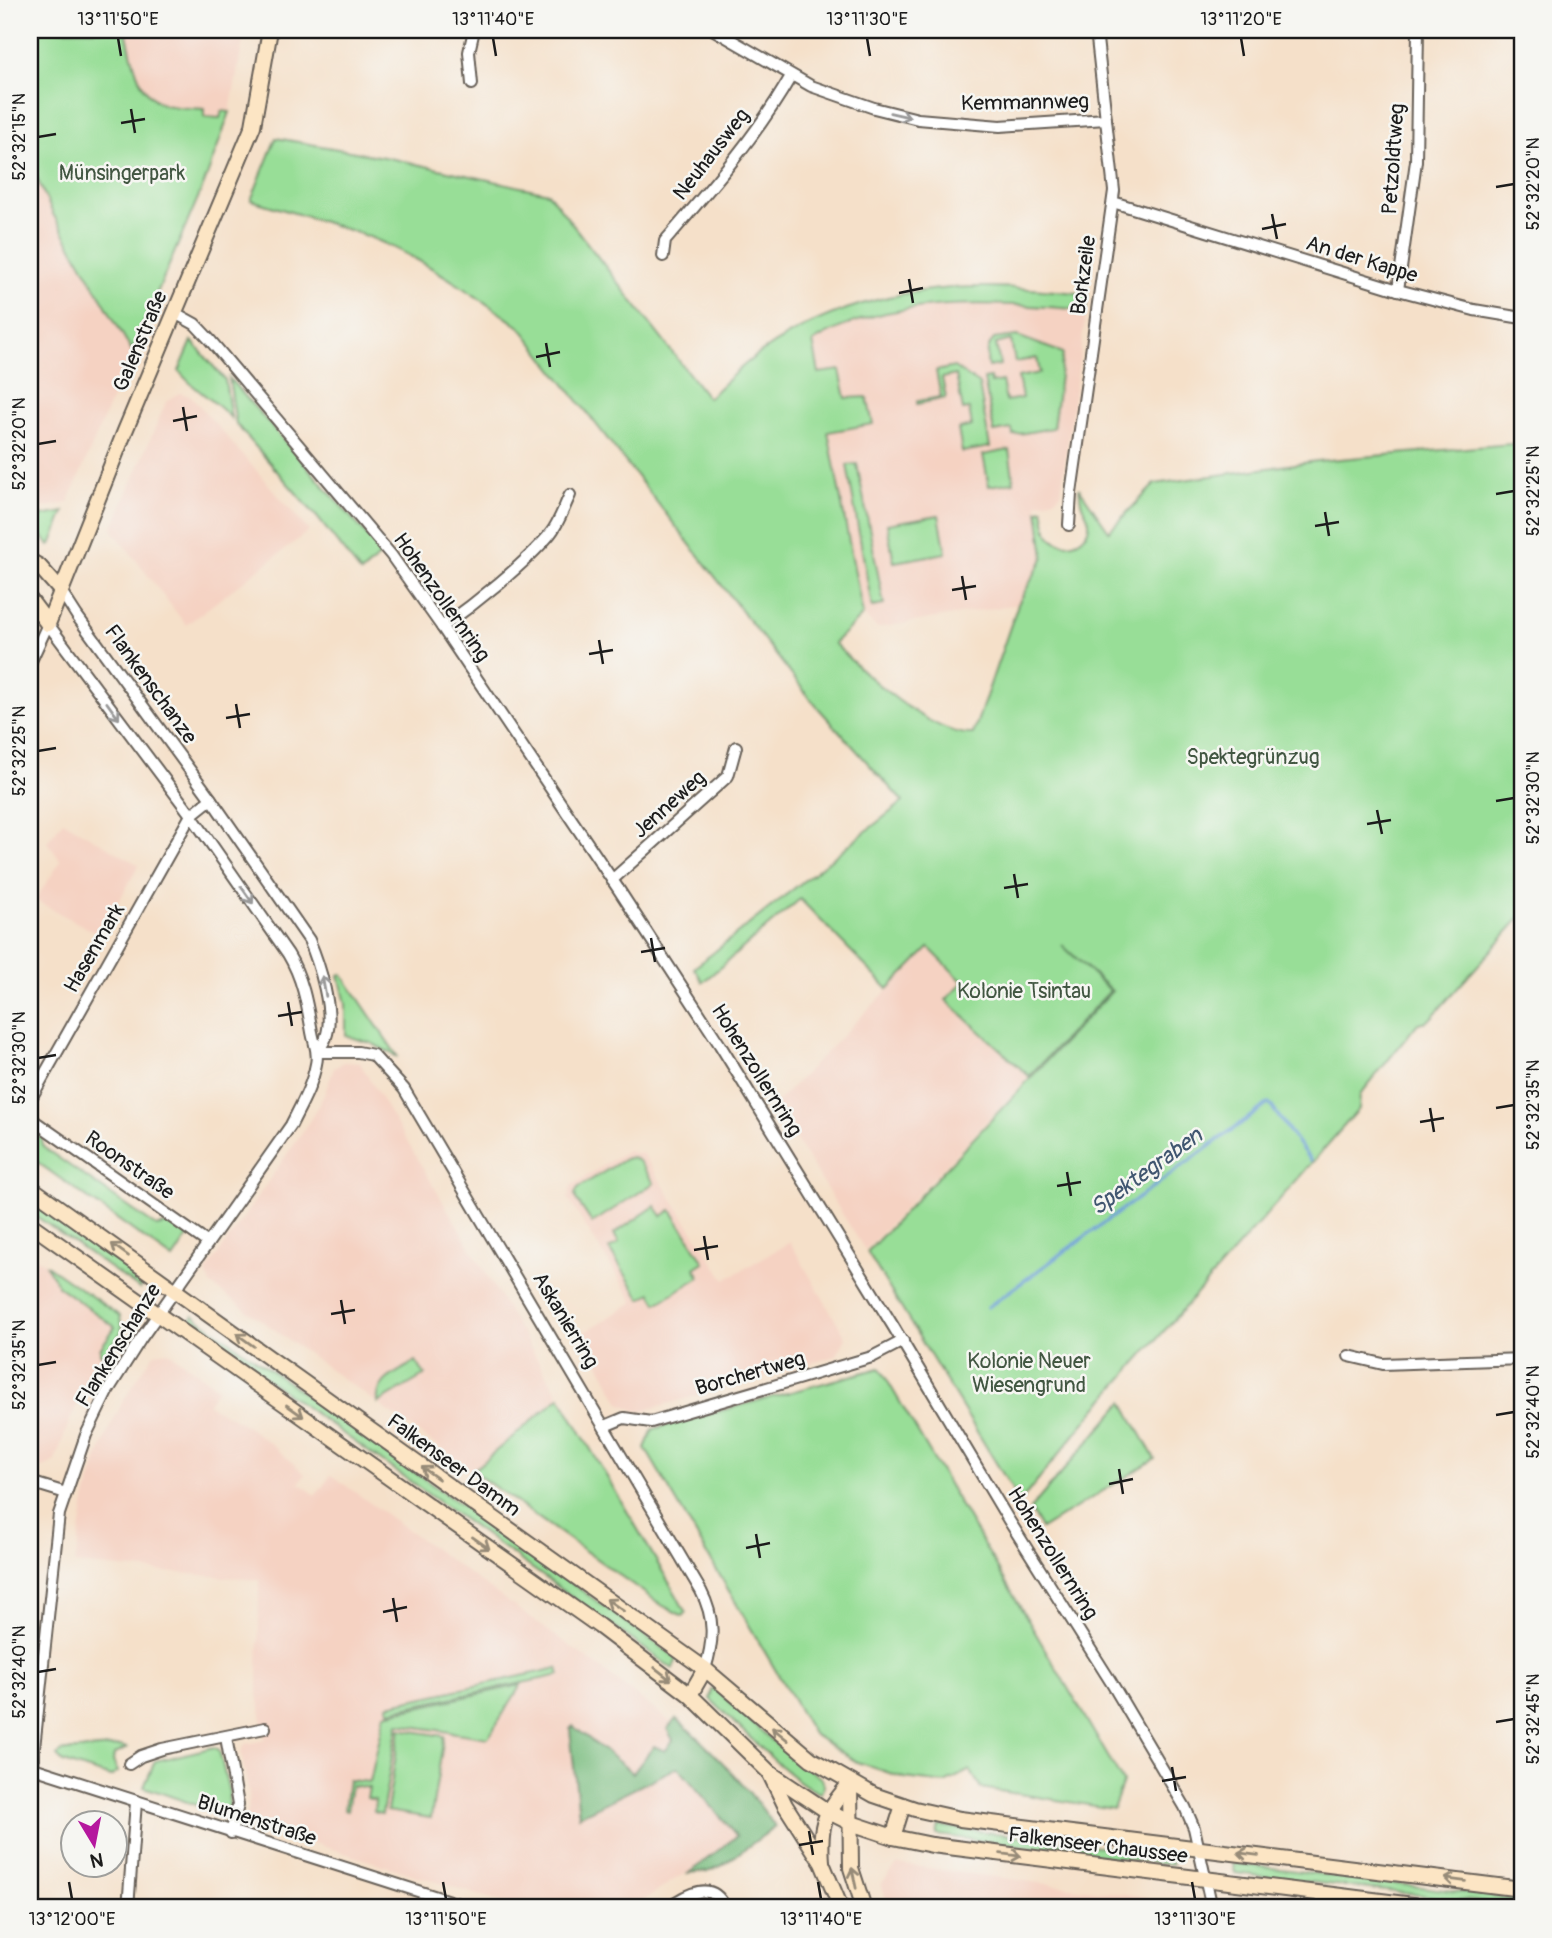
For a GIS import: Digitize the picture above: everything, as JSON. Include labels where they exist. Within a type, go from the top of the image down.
[{"type":"main road","name":"Galenstraße","points":[[48,624],[253,126],[270,30]]},
{"type":"main road","points":[[30,561],[39,566],[61,591]]},
{"type":"main road","points":[[30,600],[48,624]]},
{"type":"main road","name":"Falkenseer Damm","points":[[30,1187],[705,1670],[811,1759],[850,1783]]},
{"type":"main road","points":[[30,1224],[599,1626],[690,1695],[769,1773],[788,1810],[822,1863],[841,1908]]},
{"type":"main road","points":[[690,1695],[705,1670]]},
{"type":"main road","name":"Falkenseer Chaussee","points":[[769,1773],[827,1811],[851,1823],[893,1837],[943,1847],[1437,1908]]},
{"type":"main road","points":[[822,1863],[821,1831],[827,1811],[850,1783]]},
{"type":"main road","points":[[850,1783],[851,1868],[864,1908]]},
{"type":"main road","name":"Falkenseer Chaussee","points":[[850,1783],[903,1805],[960,1819],[1522,1889]]},
{"type":"main road","points":[[893,1837],[903,1805]]},
{"type":"street","points":[[472,84],[468,52],[474,30]]},
{"type":"street","name":"Kemmannweg","points":[[714,30],[791,76],[835,96],[918,119],[1000,126],[1106,119]]},
{"type":"street","name":"Borkzeile","points":[[1069,525],[1070,501],[1114,191],[1096,30]]},
{"type":"street","name":"Petzoldtweg","points":[[1398,290],[1416,161],[1418,30]]},
{"type":"street","name":"Neuhausweg","points":[[663,256],[665,241],[739,152],[791,76]]},
{"type":"street","name":"An der Kappe","points":[[1113,202],[1398,290],[1474,310],[1522,318]]},
{"type":"street","name":"Hohenzollernring","points":[[175,313],[195,324],[210,340],[391,555],[612,880],[720,1045],[1160,1763],[1194,1828],[1212,1908]]},
{"type":"street","points":[[442,627],[484,595],[551,532],[570,495]]},
{"type":"street","name":"Flankenschanze","points":[[30,1819],[31,1767],[57,1531],[66,1493],[86,1436],[107,1392],[158,1314],[291,1125],[308,1092],[318,1052],[327,1036],[323,980],[317,957],[299,925],[211,799],[76,616],[61,591]]},
{"type":"street","name":"Flankenschanze","points":[[48,624],[191,815],[274,932],[297,970],[305,992],[312,1035],[318,1052]]},
{"type":"street","name":"Galenstraße","points":[[30,663],[48,624]]},
{"type":"street","name":"Jenneweg","points":[[612,880],[728,776],[736,747]]},
{"type":"street","points":[[191,815],[211,799]]},
{"type":"street","name":"Hasenmark","points":[[30,1100],[191,815]]},
{"type":"street","points":[[297,970],[317,957]]},
{"type":"street","name":"Askanierring","points":[[318,1052],[358,1052],[373,1055],[404,1089],[605,1426],[709,1607],[713,1629],[712,1648],[705,1670]]},
{"type":"street","name":"Roonstraße","points":[[30,1118],[208,1244]]},
{"type":"street","name":"Borchertweg","points":[[605,1426],[624,1418],[650,1422],[872,1357],[903,1341]]},
{"type":"street","points":[[1349,1356],[1383,1364],[1522,1359]]},
{"type":"street","points":[[30,1482],[66,1493]]},
{"type":"street","points":[[129,1764],[141,1756],[162,1749],[265,1728]]},
{"type":"street","points":[[226,1737],[238,1805],[231,1833]]},
{"type":"street","name":"Blumenstraße","points":[[31,1767],[471,1908]]},
{"type":"street","points":[[128,1908],[136,1802]]},
{"type":"street","points":[[667,1908],[698,1891],[712,1892],[725,1908]]},
{"type":"shaded area","points":[[126,30],[245,30],[230,112],[222,111],[220,118],[203,117],[165,105],[149,95],[140,81]]},
{"type":"shaded area","points":[[30,163],[53,214],[132,351],[68,503],[30,510]]},
{"type":"shaded area","points":[[968,302],[1086,310],[1061,493],[1055,499],[1037,503],[1044,557],[1018,604],[877,628],[863,615],[828,431],[873,424],[819,373],[813,342],[837,328],[896,311]]},
{"type":"shaded area","points":[[179,393],[191,396],[309,531],[186,625],[112,529],[166,402]]},
{"type":"shaded area","points":[[63,821],[139,865],[100,935],[35,900],[61,861],[47,842]]},
{"type":"shaded area","points":[[928,949],[961,982],[944,1000],[1028,1077],[865,1250],[774,1105]]},
{"type":"shaded area","points":[[344,1062],[360,1063],[560,1397],[472,1471],[210,1284],[206,1272],[309,1122],[324,1095],[334,1068]]},
{"type":"shaded area","points":[[626,1151],[643,1154],[725,1280],[790,1242],[846,1338],[836,1356],[639,1412],[620,1403],[583,1333],[634,1302],[568,1199],[571,1186]]},
{"type":"shaded area","points":[[30,1253],[120,1316],[122,1331],[88,1383],[71,1417],[55,1461],[42,1468],[30,1464]]},
{"type":"shaded area","points":[[168,1351],[218,1388],[207,1404],[242,1423],[270,1443],[305,1474],[299,1483],[316,1495],[331,1475],[599,1667],[672,1723],[667,1729],[673,1740],[665,1751],[654,1746],[633,1773],[574,1726],[570,1729],[580,1815],[678,1767],[737,1836],[689,1873],[680,1876],[633,1908],[520,1908],[252,1824],[247,1817],[249,1795],[241,1752],[245,1744],[265,1740],[258,1694],[259,1580],[75,1564],[85,1501],[110,1427],[123,1401],[154,1353]]},
{"type":"shaded area","points":[[898,1864],[1146,1897],[1160,1908],[889,1908],[881,1884]]},
{"type":"green space","name":"Münsingerpark","points":[[30,30],[126,30],[137,74],[148,93],[156,100],[170,106],[204,109],[204,117],[220,118],[222,111],[230,112],[204,184],[132,351],[53,214],[30,163]]},
{"type":"green space","name":"Spektegrünzug","points":[[276,138],[389,158],[548,193],[708,398],[743,366],[774,344],[802,328],[861,304],[892,296],[955,288],[1012,288],[1088,294],[1086,310],[982,304],[910,308],[843,326],[813,342],[819,373],[840,370],[846,398],[867,397],[873,424],[828,432],[863,615],[834,643],[861,670],[899,701],[938,725],[957,732],[973,734],[1018,604],[1044,557],[1038,510],[1043,509],[1050,536],[1061,543],[1079,541],[1087,532],[1089,520],[1081,503],[1079,488],[1109,531],[1155,484],[1317,461],[1522,443],[1522,916],[1431,1018],[1424,1023],[1418,1023],[1360,1095],[1359,1109],[1093,1412],[1020,1502],[867,1252],[1112,991],[1062,945],[1110,991],[1029,1076],[946,1000],[963,982],[929,948],[888,989],[800,899],[703,982],[694,968],[903,802],[812,701],[521,328],[447,278],[389,245],[251,200]]},
{"type":"green space","points":[[1017,336],[1063,353],[1053,428],[1013,435],[1012,429],[994,432],[984,379],[990,378],[991,383],[1002,381],[1006,401],[1022,398],[1018,377],[1040,373],[1037,358],[1015,362],[1011,340],[996,344],[1000,365],[988,367],[987,363],[988,349],[994,339]]},
{"type":"green space","points":[[192,341],[225,380],[231,418],[179,371]]},
{"type":"green space","points":[[954,367],[979,384],[990,447],[962,452],[958,429],[972,426],[969,409],[963,410],[956,375],[942,378],[946,398],[917,404],[917,401],[941,397],[936,371]]},
{"type":"green space","points":[[229,378],[380,550],[382,554],[361,573],[317,517],[236,424]]},
{"type":"green space","points":[[1009,450],[1014,482],[989,486],[983,455]]},
{"type":"green space","points":[[857,464],[884,605],[872,607],[847,465]]},
{"type":"green space","points":[[64,512],[51,545],[49,546],[30,518]]},
{"type":"green space","points":[[939,515],[946,553],[894,562],[887,524]]},
{"type":"green space","points":[[342,974],[398,1057],[371,1043],[346,1036],[346,1004],[339,975]]},
{"type":"green space","points":[[30,1124],[41,1132],[43,1147],[157,1227],[173,1223],[189,1235],[173,1259],[30,1157]]},
{"type":"green space","points":[[632,1157],[639,1161],[654,1183],[592,1223],[576,1199],[578,1188]]},
{"type":"green space","points":[[30,1200],[145,1281],[140,1289],[30,1212]]},
{"type":"green space","points":[[655,1206],[662,1216],[671,1210],[704,1262],[695,1268],[700,1277],[657,1303],[651,1293],[641,1299],[609,1249],[619,1243],[614,1234]]},
{"type":"green space","points":[[45,1264],[120,1316],[122,1331],[105,1356],[100,1353],[100,1349],[115,1327],[59,1287]]},
{"type":"green space","points":[[193,1315],[677,1658],[673,1669],[188,1323]]},
{"type":"green space","points":[[416,1361],[425,1375],[378,1403],[380,1388],[384,1382]]},
{"type":"green space","points":[[880,1368],[1123,1782],[1113,1809],[981,1788],[970,1770],[945,1783],[904,1778],[857,1762],[813,1734],[645,1448],[653,1429]]},
{"type":"green space","points":[[560,1397],[677,1596],[686,1613],[683,1616],[663,1606],[472,1471]]},
{"type":"green space","points":[[1123,1402],[1155,1459],[1041,1529],[1030,1509]]},
{"type":"green space","points":[[558,1668],[560,1675],[389,1711],[388,1705]]},
{"type":"green space","points":[[521,1685],[488,1738],[398,1724],[382,1814],[374,1812],[375,1800],[367,1798],[369,1788],[351,1785],[347,1811],[344,1810],[348,1780],[370,1782],[385,1714]]},
{"type":"green space","points":[[715,1689],[777,1745],[822,1779],[824,1785],[821,1793],[796,1779],[710,1699],[712,1690]]},
{"type":"green space","points":[[677,1719],[729,1770],[775,1827],[721,1866],[708,1871],[689,1873],[737,1836],[678,1767],[579,1816],[570,1729],[573,1726],[633,1773],[654,1746],[665,1751],[673,1740],[667,1729]]},
{"type":"green space","points":[[400,1729],[444,1736],[431,1818],[387,1811]]},
{"type":"green space","points":[[120,1746],[127,1748],[114,1755],[113,1761],[118,1772],[111,1777],[63,1762],[57,1756],[60,1752]]},
{"type":"green space","points":[[214,1747],[219,1750],[229,1792],[228,1810],[221,1814],[144,1787],[155,1761]]},
{"type":"green space","points":[[939,1826],[1169,1855],[1172,1865],[937,1835]]},
{"type":"green space","points":[[1233,1863],[1522,1900],[1522,1907],[1235,1873]]},
{"type":"waterway","name":"Spektegraben","points":[[988,1307],[1269,1103],[1310,1160]]},
{"type":"park label","name":"Kolonie Tsintau","points":[[1024,991]]},
{"type":"park label","name":"Kolonie Neuer Wiesengrund","points":[[1029,1373]]}]
